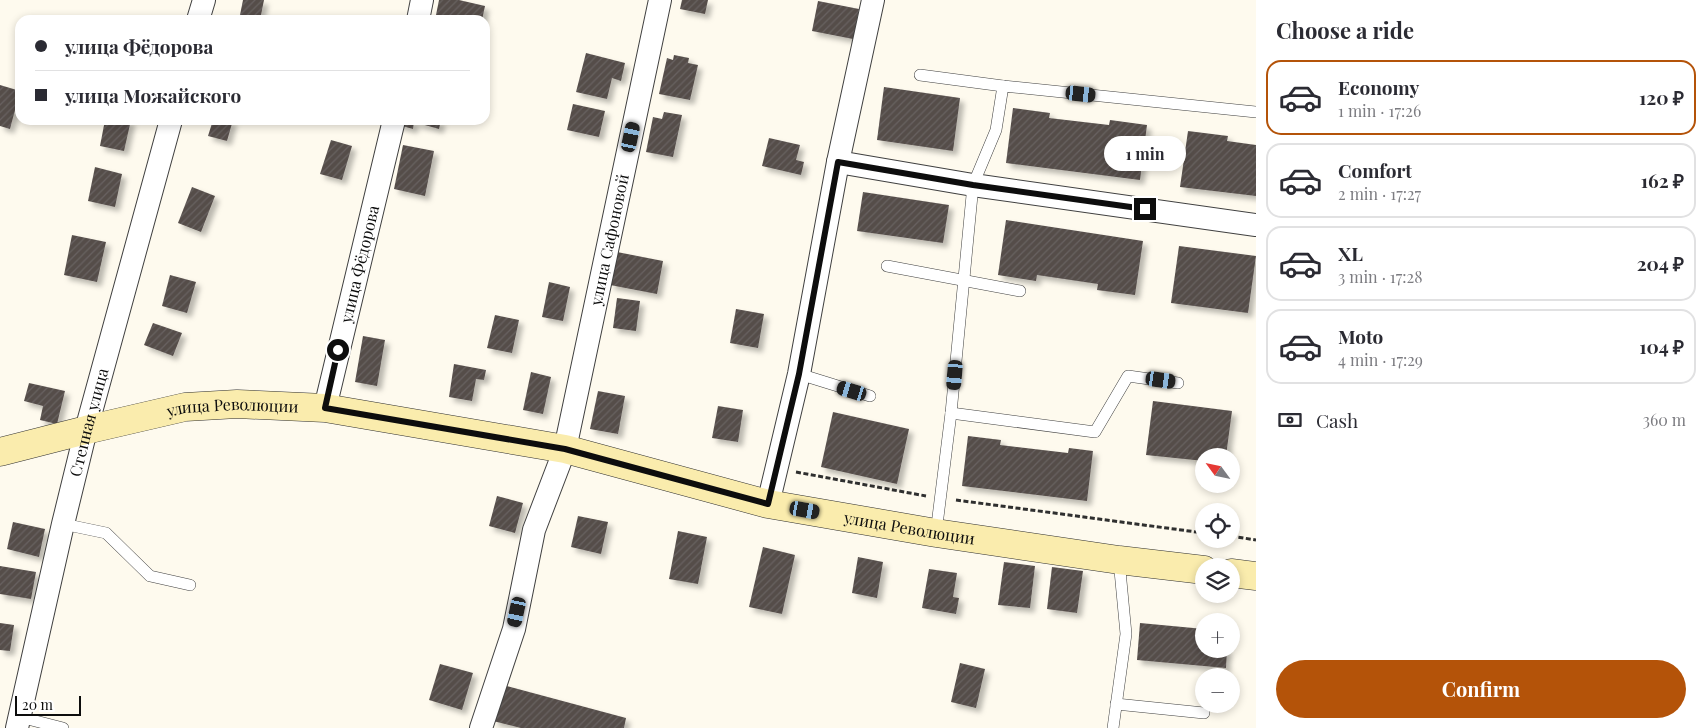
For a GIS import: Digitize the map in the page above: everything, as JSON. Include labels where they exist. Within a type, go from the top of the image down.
[{"type":"street","points":[[200,15],[204,0]]},
{"type":"street","points":[[419,15],[422,0]]},
{"type":"street","name":"улица Сафоновой","points":[[481,728],[514,629],[534,530],[565,449],[660,0]]},
{"type":"street","points":[[768,504],[799,374],[838,162],[873,0]]},
{"type":"street","name":"Степная улица","points":[[18,722],[86,430],[170,125]]},
{"type":"street","name":"улица Фёдорова","points":[[325,408],[393,125]]},
{"type":"street","points":[[838,162],[973,185],[1256,225]]},
{"type":"street","name":"улица Революции","points":[[0,452],[185,407],[236,404],[325,408],[565,449],[768,504],[936,533],[1119,560],[1195,569]]},
{"type":"street","points":[[1240,574],[1256,576]]},
{"type":"lane","points":[[920,75],[1003,86],[1256,112]]},
{"type":"lane","points":[[936,533],[951,413],[973,185],[996,130],[1003,86]]},
{"type":"lane","points":[[887,266],[1020,291]]},
{"type":"lane","points":[[799,374],[870,396]]},
{"type":"lane","points":[[951,413],[1095,432],[1128,376],[1178,383]]},
{"type":"lane","points":[[63,524],[106,533],[150,576],[190,585]]},
{"type":"lane","points":[[1113,728],[1126,634],[1119,560]]},
{"type":"lane","points":[[1116,704],[1195,711]]},
{"type":"lane","points":[[18,722],[62,728]]},
{"type":"path","points":[[776,468],[940,498],[1195,532]]},
{"type":"path","points":[[1240,537],[1256,540]]},
{"type":"building","points":[[243,0],[264,0],[261,15],[240,15]]},
{"type":"building","points":[[439,0],[459,0],[485,6],[483,15],[436,15]]},
{"type":"building","points":[[682,0],[708,0],[705,14],[680,9]]},
{"type":"building","points":[[818,1],[859,9],[853,39],[812,31]]},
{"type":"building","points":[[586,53],[625,63],[621,81],[612,78],[607,99],[576,92]]},
{"type":"building","points":[[674,55],[689,58],[688,63],[698,65],[690,100],[659,94],[667,58],[673,60]]},
{"type":"building","points":[[0,85],[15,90],[15,110],[10,129],[0,126]]},
{"type":"building","points":[[884,87],[960,98],[953,151],[877,140]]},
{"type":"building","points":[[573,104],[605,111],[599,137],[567,130]]},
{"type":"building","points":[[1013,108],[1050,113],[1049,118],[1109,125],[1110,120],[1147,125],[1140,180],[1006,163]]},
{"type":"building","points":[[664,112],[682,115],[673,157],[646,152],[653,117],[662,119]]},
{"type":"building","points":[[104,125],[130,125],[124,151],[100,146]]},
{"type":"building","points":[[211,125],[232,125],[227,141],[208,136]]},
{"type":"building","points":[[399,125],[414,125],[413,129]]},
{"type":"building","points":[[425,125],[440,125],[439,129]]},
{"type":"building","points":[[1188,131],[1228,136],[1227,141],[1256,145],[1256,196],[1180,187]]},
{"type":"building","points":[[769,138],[800,145],[796,160],[804,162],[801,175],[762,166]]},
{"type":"building","points":[[331,140],[352,146],[342,180],[320,174]]},
{"type":"building","points":[[403,145],[434,151],[425,196],[394,189]]},
{"type":"building","points":[[95,167],[122,174],[115,207],[88,201]]},
{"type":"building","points":[[192,187],[215,196],[201,232],[178,223]]},
{"type":"building","points":[[863,192],[949,205],[943,243],[857,231]]},
{"type":"building","points":[[1006,220],[1143,241],[1135,295],[1097,290],[1098,284],[1037,275],[1036,281],[998,275]]},
{"type":"building","points":[[72,235],[106,242],[97,282],[64,275]]},
{"type":"building","points":[[1179,246],[1256,256],[1248,313],[1171,303]]},
{"type":"building","points":[[617,252],[663,261],[657,294],[610,285]]},
{"type":"building","points":[[170,275],[196,282],[187,313],[162,306]]},
{"type":"building","points":[[549,282],[570,287],[563,321],[542,317]]},
{"type":"building","points":[[617,298],[640,301],[636,331],[613,328]]},
{"type":"building","points":[[736,309],[764,314],[758,348],[730,343]]},
{"type":"building","points":[[495,315],[519,320],[512,353],[487,348]]},
{"type":"building","points":[[153,323],[182,333],[173,356],[144,345]]},
{"type":"building","points":[[363,336],[385,340],[377,386],[355,382]]},
{"type":"building","points":[[454,364],[486,370],[484,380],[476,379],[472,401],[449,397]]},
{"type":"building","points":[[531,372],[551,377],[543,414],[523,410]]},
{"type":"building","points":[[29,383],[65,391],[57,424],[40,420],[43,406],[24,401]]},
{"type":"building","points":[[598,391],[625,396],[618,434],[590,429]]},
{"type":"building","points":[[1153,401],[1232,411],[1227,448],[1195,448],[1195,460],[1146,455]]},
{"type":"building","points":[[718,406],[743,410],[738,442],[712,438]]},
{"type":"building","points":[[833,412],[909,429],[897,484],[821,467]]},
{"type":"building","points":[[968,436],[1001,440],[1000,445],[1068,453],[1069,448],[1093,451],[1087,501],[962,486]]},
{"type":"building","points":[[497,496],[523,503],[515,533],[489,526]]},
{"type":"building","points":[[578,516],[608,522],[601,554],[571,547]]},
{"type":"building","points":[[13,522],[45,529],[39,557],[7,549]]},
{"type":"building","points":[[678,531],[707,537],[698,584],[669,579]]},
{"type":"building","points":[[763,547],[795,555],[782,614],[749,607]]},
{"type":"building","points":[[858,557],[883,562],[877,598],[852,593]]},
{"type":"building","points":[[1004,562],[1035,566],[1030,608],[998,605]]},
{"type":"building","points":[[0,566],[36,572],[31,599],[0,594]]},
{"type":"building","points":[[1052,567],[1083,571],[1077,613],[1047,609]]},
{"type":"building","points":[[929,569],[957,573],[953,597],[959,598],[956,614],[922,608]]},
{"type":"building","points":[[0,623],[14,625],[10,651],[0,650]]},
{"type":"building","points":[[1140,623],[1195,628],[1195,658],[1227,658],[1226,668],[1137,660]]},
{"type":"building","points":[[960,663],[985,669],[976,708],[951,702]]},
{"type":"building","points":[[440,664],[473,673],[462,710],[429,700]]},
{"type":"building","points":[[503,685],[626,718],[624,728],[521,728],[493,721]]},
{"type":"route","points":[[338,350],[325,408],[565,449],[768,504],[799,374],[838,162],[973,185],[1145,209]]}]
